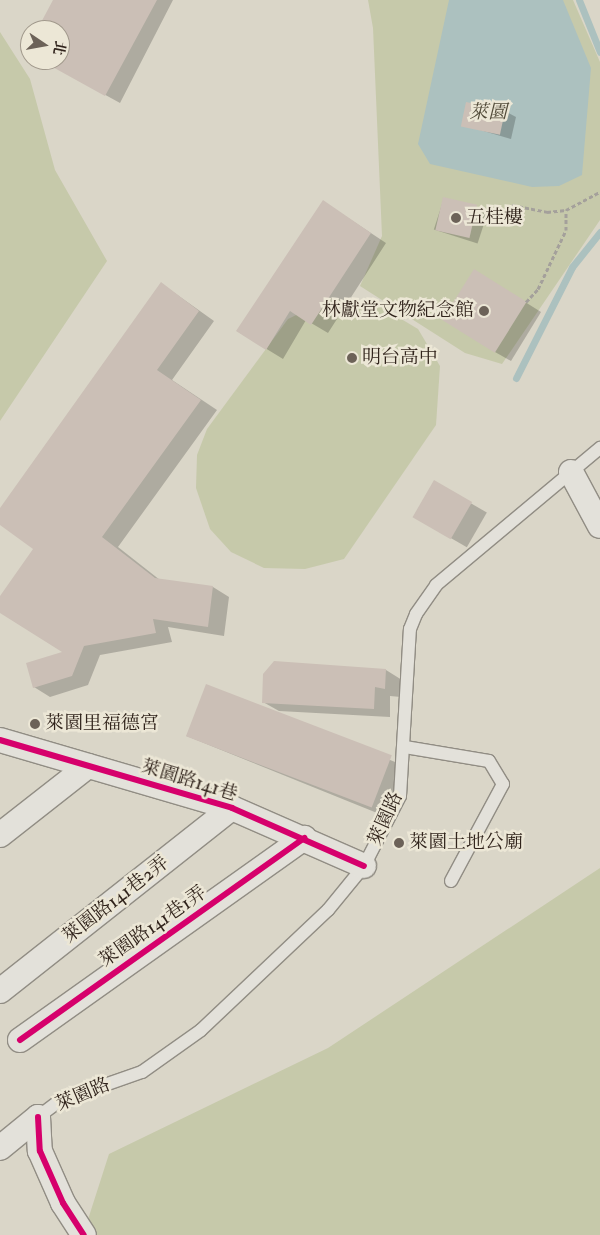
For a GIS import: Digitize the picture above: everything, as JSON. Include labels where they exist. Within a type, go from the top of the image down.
[{"type":"street","points":[[571,472],[600,526]]},
{"type":"street","name":"萊園路141巷","points":[[0,740],[232,808],[364,866]]},
{"type":"street","points":[[0,835],[88,766]]},
{"type":"street","name":"萊園路141巷2弄","points":[[0,991],[232,808]]},
{"type":"street","name":"萊園路141巷1弄","points":[[20,1040],[304,838]]},
{"type":"street","points":[[38,1117],[40,1151],[63,1203],[84,1235]]},
{"type":"street","name":"萊園路","points":[[0,1148],[38,1117]]},
{"type":"lane","name":"萊園路","points":[[38,1117],[59,1101],[142,1072],[202,1030],[328,910],[364,866],[400,796],[410,629],[416,614],[436,585],[600,448]]},
{"type":"lane","points":[[404,747],[489,761],[503,784],[451,881]]},
{"type":"path","points":[[512,205],[547,212],[566,210],[600,192]]},
{"type":"path","points":[[526,302],[538,289],[566,230],[566,210]]},
{"type":"green space","name":"萊園","points":[[368,0],[573,0],[600,62],[600,220],[502,364],[465,353],[360,286],[382,236],[373,28]]},
{"type":"green space","points":[[0,32],[20,63],[20,70],[24,70],[30,79],[55,170],[107,261],[0,421]]},
{"type":"green space","points":[[331,298],[381,307],[418,329],[440,366],[436,425],[344,559],[305,569],[264,568],[231,552],[210,529],[196,488],[197,455],[207,429],[288,319]]},
{"type":"green space","points":[[600,868],[600,1235],[83,1235],[109,1154],[328,1048]]},
{"type":"shaded area","points":[[449,0],[563,0],[591,68],[582,175],[559,186],[532,187],[430,164],[418,144]]},
{"type":"building","points":[[53,0],[157,0],[105,96],[58,70],[70,70],[70,20],[42,20]]},
{"type":"building","points":[[466,102],[505,110],[500,135],[461,126]]},
{"type":"building","name":"五桂樓","points":[[443,197],[477,205],[469,238],[435,230]]},
{"type":"building","points":[[323,200],[371,233],[311,325],[290,311],[266,350],[236,331]]},
{"type":"building","name":"林獻堂文物紀念館","points":[[474,269],[527,302],[495,353],[442,320]]},
{"type":"building","points":[[161,282],[199,311],[157,370],[201,400],[102,537],[155,578],[213,586],[208,627],[153,619],[156,633],[84,646],[72,676],[33,688],[26,663],[62,652],[0,613],[0,596],[33,549],[0,525],[0,508]]},
{"type":"building","points":[[434,480],[472,502],[451,539],[412,517]]},
{"type":"building","points":[[274,661],[386,669],[385,689],[375,687],[374,709],[262,703],[263,674]]},
{"type":"building","points":[[206,684],[392,755],[372,808],[186,736]]},
{"type":"waterway","points":[[579,0],[600,52]]},
{"type":"waterway","points":[[516,378],[572,267],[600,232]]},
{"type":"cycle path","points":[[0,740],[232,808],[364,866]]},
{"type":"cycle path","points":[[20,1040],[304,838]]},
{"type":"cycle path","points":[[38,1117],[40,1151],[63,1203],[84,1235]]},
{"type":"place","name":"五桂樓","points":[[456,218]]},
{"type":"place","name":"林獻堂文物紀念館","points":[[484,311]]},
{"type":"place","name":"明台高中","points":[[352,358]]},
{"type":"place","name":"萊園里福德宮","points":[[35,724]]},
{"type":"place","name":"萊園土地公廟","points":[[399,843]]}]
